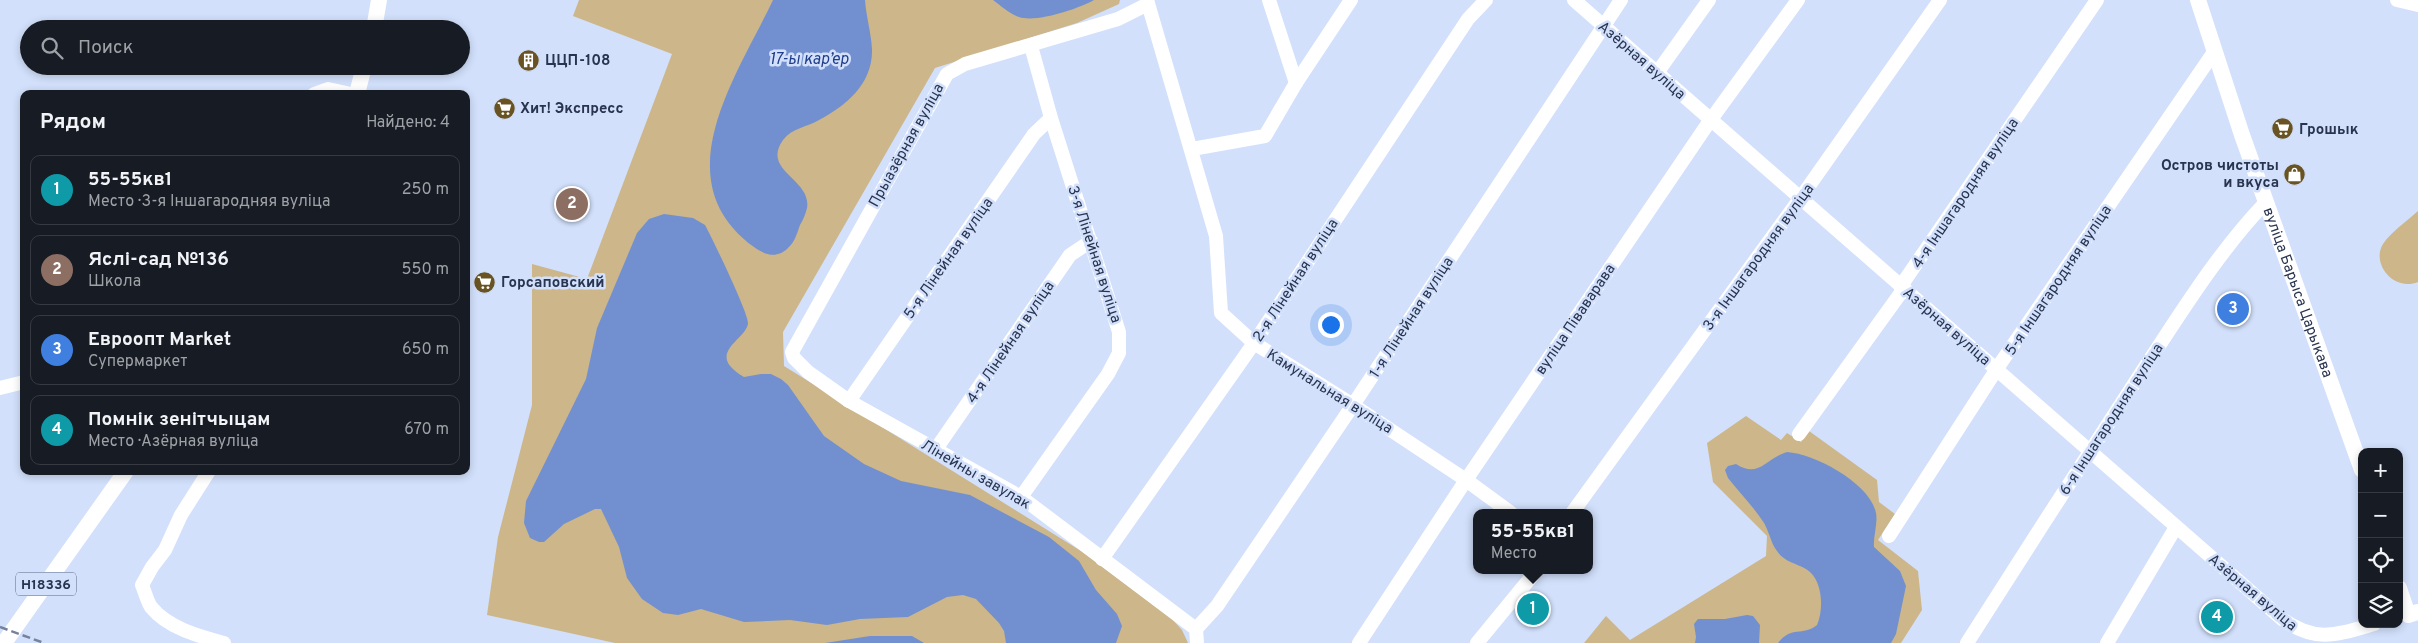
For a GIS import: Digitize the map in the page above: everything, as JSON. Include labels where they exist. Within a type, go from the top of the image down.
[{"type":"main road","points":[[376,20],[379,0]]},
{"type":"main road","name":"вуліца Барыса Царыкава","points":[[2198,0],[2266,202],[2358,459]]},
{"type":"main road","points":[[358,90],[362,75]]},
{"type":"main road","name":"Н18336","points":[[4,643],[123,475]]},
{"type":"main road","points":[[2403,600],[2408,614]]},
{"type":"street","points":[[1269,0],[1296,83]]},
{"type":"street","points":[[1192,149],[1265,136],[1296,83],[1351,0]]},
{"type":"street","name":"2-я Лінейная вуліца","points":[[1102,559],[1254,343],[1468,19],[1486,0]]},
{"type":"street","name":"Азёрная вуліца","points":[[1574,0],[2293,628],[2306,634],[2328,637],[2360,628]]},
{"type":"street","name":"1-я Лінейная вуліца","points":[[1196,636],[1353,405],[1621,0]]},
{"type":"street","points":[[1657,73],[1709,0]]},
{"type":"street","name":"вуліца Піваварава","points":[[1359,643],[1466,480],[1711,120],[1798,0]]},
{"type":"street","name":"3-я Іншагародняя вуліца","points":[[1575,509],[1800,199],[1940,0]]},
{"type":"street","name":"4-я Іншагародняя вуліца","points":[[1799,434],[1900,294],[1905,280],[2096,0]]},
{"type":"street","points":[[2397,0],[2418,5]]},
{"type":"street","name":"Камунальная вуліца","points":[[1148,2],[1216,236],[1221,312],[1254,343],[1353,405],[1466,480],[1506,509]]},
{"type":"street","name":"Прыазёрная вуліца","points":[[792,352],[947,74],[965,64],[1118,19],[1148,2]]},
{"type":"street","name":"3-я Лінейная вуліца","points":[[1021,497],[1108,374],[1119,353],[1119,332],[1030,46]]},
{"type":"street","name":"5-я Іншагародняя вуліца","points":[[1889,536],[1997,370],[2214,52]]},
{"type":"street","name":"5-я Лінейная вуліца","points":[[849,401],[1034,134],[1051,118]]},
{"type":"street","name":"6-я Іншагародняя вуліца","points":[[1967,643],[2089,451],[2206,279],[2246,224],[2266,202]]},
{"type":"street","name":"4-я Лінейная вуліца","points":[[936,449],[1070,254],[1092,241]]},
{"type":"street","name":"Лінейны завулак","points":[[792,352],[794,358],[808,372],[849,401],[1021,497],[1102,559],[1196,636]]},
{"type":"street","points":[[0,388],[20,383]]},
{"type":"street","points":[[206,475],[181,515],[165,550],[152,567],[142,585],[150,606],[166,621],[196,636],[224,643]]},
{"type":"street","points":[[2107,643],[2176,527]]},
{"type":"street","points":[[1478,643],[1534,574]]},
{"type":"shaded area","points":[[579,0],[1120,0],[1119,4],[1077,23],[935,68],[783,332],[784,366],[1081,551],[1171,618],[1182,630],[1188,643],[615,643],[487,615],[498,537],[532,405],[532,264],[587,279],[672,54],[573,16]]},
{"type":"shaded area","points":[[2418,211],[2418,282],[2400,283],[2387,274],[2382,267],[2380,251],[2390,235]]},
{"type":"shaded area","points":[[1746,416],[1781,440],[1787,433],[1801,442],[1809,431],[1877,480],[1879,502],[1895,514],[1878,540],[1918,571],[1922,610],[1901,643],[1584,643],[1606,616],[1630,640],[1766,556],[1767,536],[1713,482],[1707,443]]},
{"type":"water","name":"17-ы кар’ер","points":[[773,0],[865,0],[872,49],[868,72],[856,92],[829,114],[791,133],[783,140],[778,151],[778,160],[807,198],[807,208],[792,243],[780,254],[771,255],[754,247],[727,220],[713,191],[710,159],[716,127],[727,94]]},
{"type":"water","points":[[993,0],[1094,0],[1046,17],[1026,18],[1012,14]]},
{"type":"water","points":[[664,214],[693,218],[705,225],[722,259],[748,323],[746,329],[730,347],[727,354],[727,361],[732,368],[744,377],[771,374],[781,379],[788,385],[824,436],[864,464],[901,481],[970,495],[1049,537],[1079,561],[1096,590],[1117,614],[1122,626],[1116,643],[1006,643],[1004,631],[999,623],[976,599],[963,595],[947,597],[908,617],[860,619],[827,625],[790,620],[744,622],[701,609],[678,615],[663,613],[642,599],[627,578],[619,547],[601,509],[595,509],[564,524],[544,542],[530,538],[524,523],[526,501],[586,379],[597,328],[637,233],[649,219]]},
{"type":"water","points":[[1787,452],[1812,458],[1840,472],[1864,491],[1872,502],[1876,513],[1874,547],[1900,571],[1906,586],[1896,634],[1891,643],[1778,643],[1788,634],[1807,630],[1817,625],[1821,611],[1819,587],[1812,574],[1806,569],[1780,555],[1764,524],[1728,478],[1725,470],[1728,466],[1736,464],[1744,468],[1757,468]]},
{"type":"water","points":[[1747,615],[1753,616],[1760,625],[1759,643],[1695,643],[1694,624],[1698,619],[1725,619]]},
{"type":"water","points":[[870,636],[912,636],[924,643],[825,643]]},
{"type":"railway","points":[[0,627],[44,643]]},
{"type":"place","name":"ЦЦП-108","points":[[529,60]]},
{"type":"place","name":"Хит! Экспресс","points":[[504,108]]},
{"type":"place","name":"Грошык","points":[[2283,129]]},
{"type":"place","name":"Остров чистоты и вкуса","points":[[2295,174]]},
{"type":"place","name":"Яслі-сад №136","points":[[572,204]]},
{"type":"place","name":"Горсаповский","points":[[485,282]]},
{"type":"place","name":"Евроопт Market","points":[[2233,309]]},
{"type":"place","name":"55-55кв1","points":[[1533,609]]},
{"type":"place","name":"Помнік зенітчыцам","points":[[2217,617]]}]
